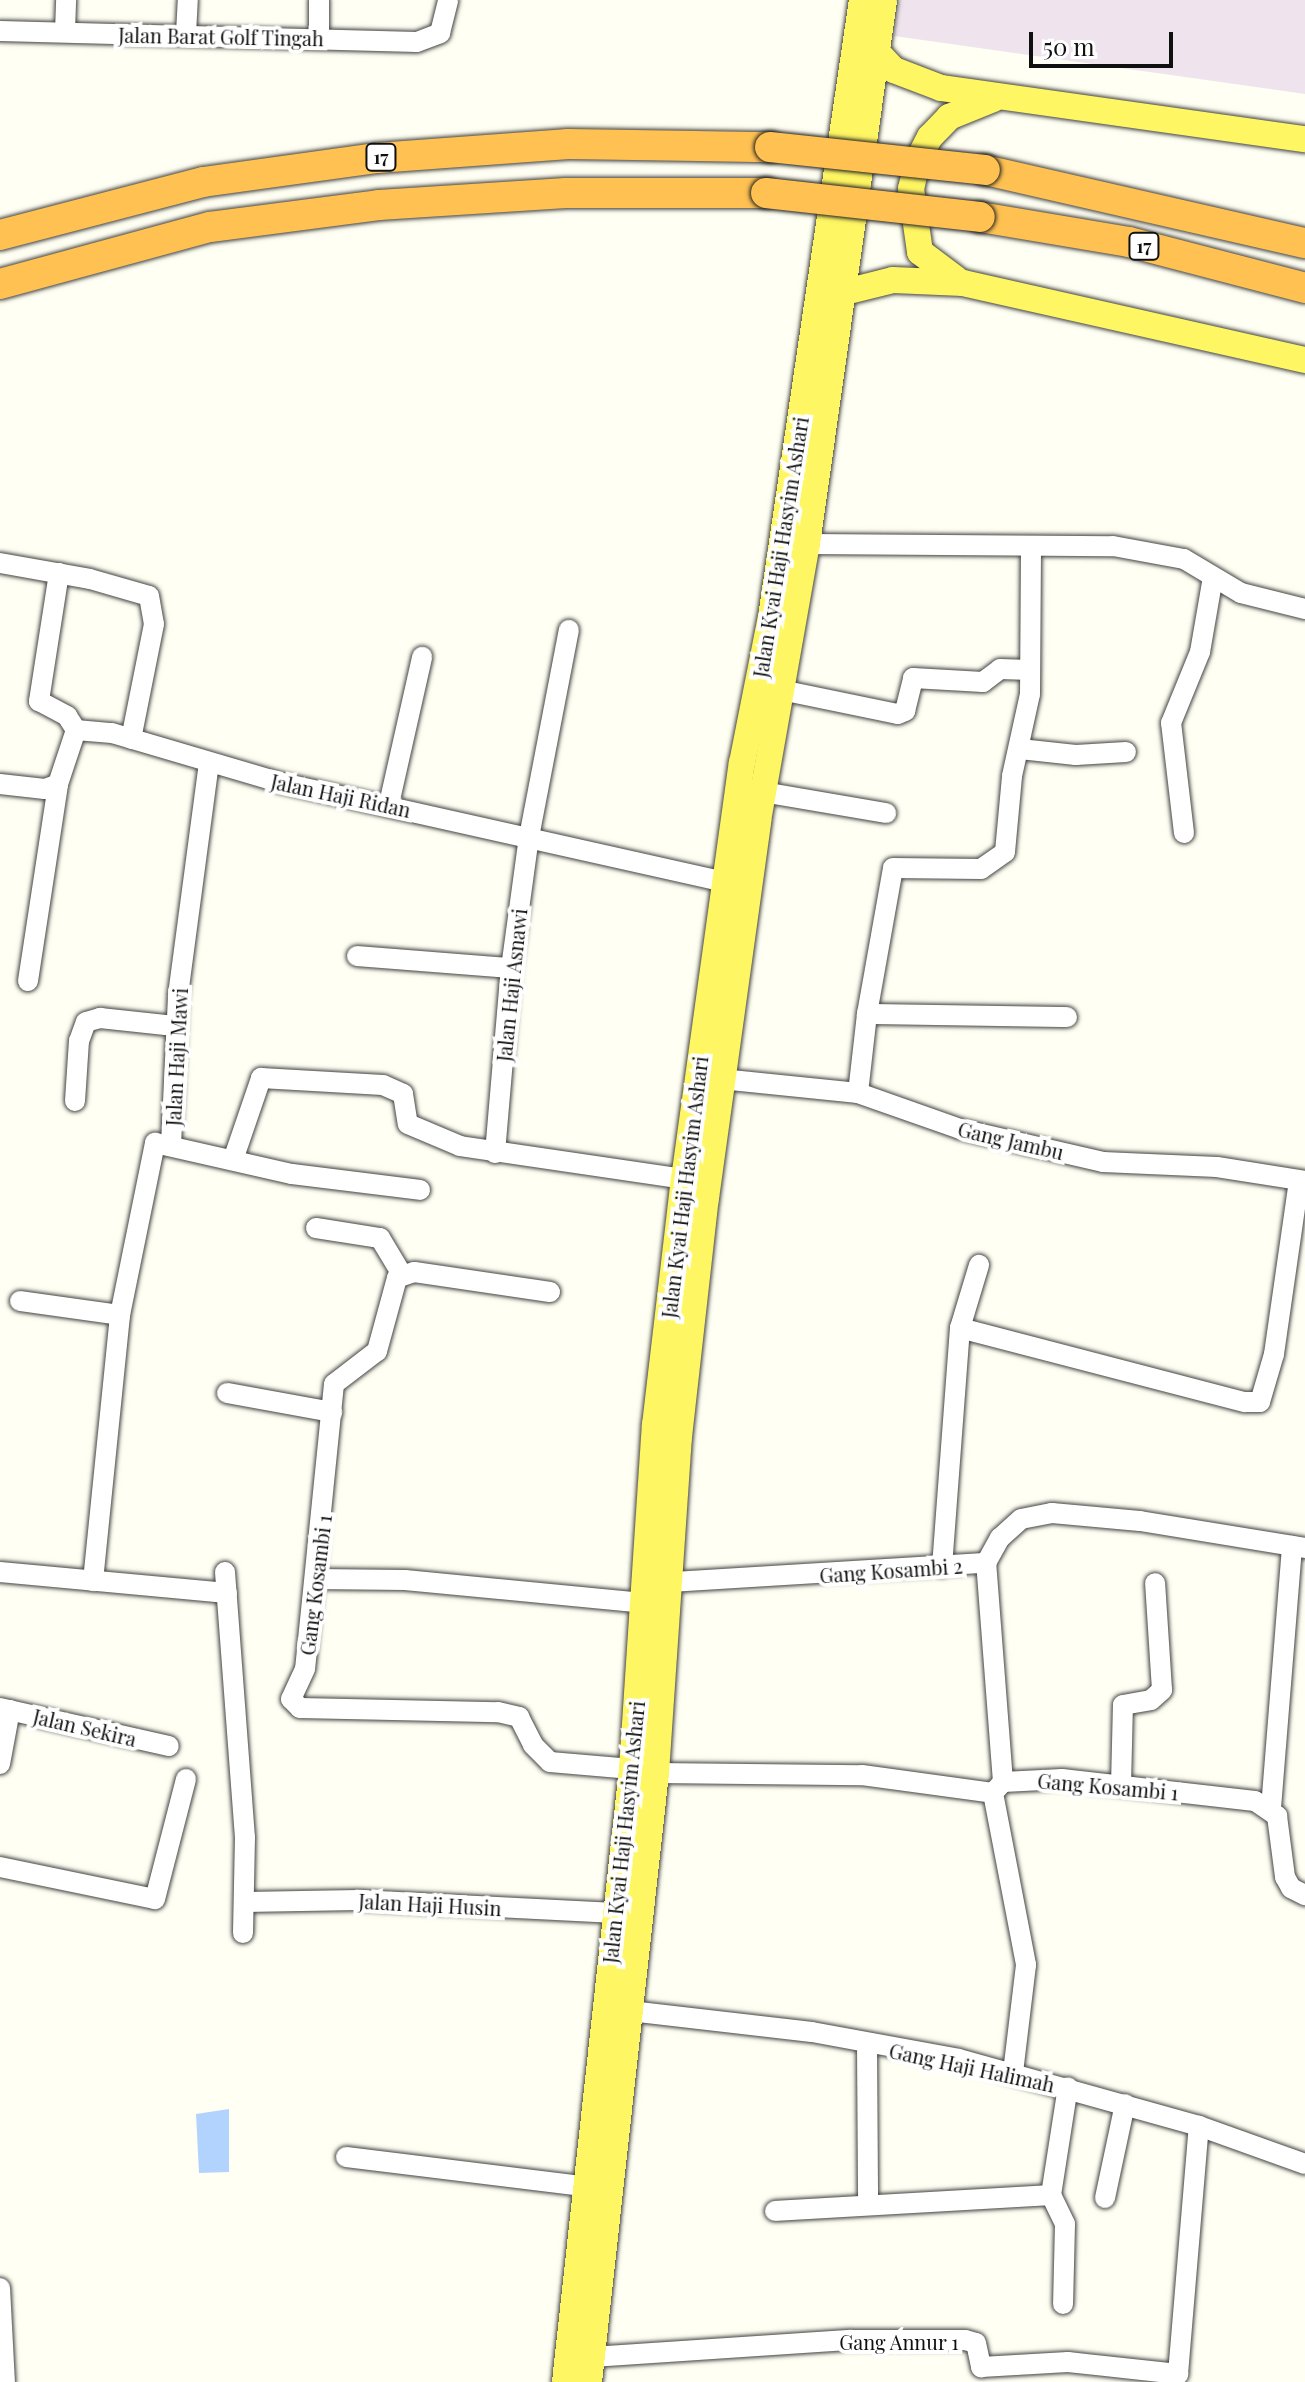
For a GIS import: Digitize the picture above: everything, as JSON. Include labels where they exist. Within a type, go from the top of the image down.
[{"type":"highway","name":"17","points":[[0,235],[203,182],[377,158],[568,144],[770,147],[985,170],[1305,240]]},
{"type":"highway","name":"17","points":[[0,284],[210,227],[379,205],[566,193],[766,193],[980,217],[1129,242],[1305,290]]},
{"type":"main road","name":"Jalan Kyai Haji Hasyim Ashari","points":[[590,2369],[630,2011],[644,1771],[644,1593],[655,1425],[724,882],[771,617],[862,0]]},
{"type":"main road","name":"Jalan Kyai Haji Hasyim Ashari","points":[[565,2382],[583,2186],[616,1913],[644,1771],[670,1582],[679,1437],[721,1079],[763,792],[807,544],[884,0]]},
{"type":"main road","points":[[878,53],[915,81],[1000,97],[1305,139]]},
{"type":"main road","points":[[963,283],[933,266],[920,252],[911,189],[930,137],[949,117],[1000,97]]},
{"type":"main road","points":[[845,292],[893,280],[963,283],[1305,360]]},
{"type":"street","points":[[65,32],[66,0]]},
{"type":"street","points":[[186,34],[188,0]]},
{"type":"street","points":[[319,0],[319,38]]},
{"type":"street","name":"Jalan Barat Golf Tingah","points":[[0,31],[417,42],[440,33],[448,0]]},
{"type":"street","points":[[807,544],[1113,546],[1184,559],[1241,593],[1305,609]]},
{"type":"street","points":[[858,1093],[867,1014],[893,868],[981,869],[1003,857],[1030,670],[1031,546]]},
{"type":"street","points":[[0,563],[139,590],[153,603],[154,624],[131,739]]},
{"type":"street","points":[[28,981],[58,784],[76,730],[67,716],[39,701],[59,573]]},
{"type":"street","points":[[1184,833],[1171,723],[1200,652],[1213,577]]},
{"type":"street","name":"Jalan Haji Asnawi","points":[[495,1153],[511,968],[529,837],[569,630]]},
{"type":"street","points":[[389,804],[422,657]]},
{"type":"street","points":[[781,690],[898,714],[905,711],[913,678],[983,682],[1000,669],[1030,670]]},
{"type":"street","name":"Jalan Haji Ridan","points":[[76,730],[131,739],[209,764],[724,882]]},
{"type":"street","points":[[1020,749],[1076,755],[1126,752]]},
{"type":"street","name":"Jalan Haji Mawi","points":[[209,764],[175,1026],[171,1145],[292,1174],[420,1190]]},
{"type":"street","points":[[0,784],[45,789],[58,784]]},
{"type":"street","points":[[763,792],[886,813]]},
{"type":"street","points":[[357,956],[511,968]]},
{"type":"street","points":[[867,1014],[1067,1017]]},
{"type":"street","points":[[75,1101],[76,1060],[86,1022],[100,1018],[175,1026]]},
{"type":"street","points":[[233,1160],[261,1078],[393,1088],[403,1094],[411,1126],[495,1153],[684,1179]]},
{"type":"street","name":"Gang Jambu","points":[[721,1079],[858,1093],[960,1129],[1103,1162],[1217,1167],[1302,1181]]},
{"type":"street","points":[[93,1581],[120,1315],[153,1145],[171,1145]]},
{"type":"street","points":[[960,1328],[1245,1402],[1260,1402],[1274,1354],[1302,1181]]},
{"type":"street","points":[[316,1228],[380,1238],[401,1273],[550,1292]]},
{"type":"street","points":[[942,1567],[960,1328],[979,1265]]},
{"type":"street","name":"Gang Kosambi 1","points":[[401,1273],[393,1284],[382,1341],[377,1351],[338,1378],[305,1669],[291,1689],[291,1699],[300,1708],[498,1712],[519,1717],[533,1745],[550,1762],[644,1771],[862,1775],[998,1788],[1062,1779],[1255,1801],[1271,1808]]},
{"type":"street","points":[[20,1301],[120,1315]]},
{"type":"street","points":[[227,1393],[332,1412]]},
{"type":"street","name":"Gang Kosambi 2","points":[[315,1579],[405,1580],[644,1593],[670,1582],[942,1567],[986,1563],[1000,1538],[1021,1519],[1052,1513],[1140,1521],[1298,1547]]},
{"type":"street","points":[[1298,1547],[1271,1808],[1280,1822],[1285,1877],[1291,1888],[1305,1895]]},
{"type":"street","points":[[986,1563],[998,1788],[1026,1965],[1013,2073]]},
{"type":"street","points":[[0,1572],[227,1593]]},
{"type":"street","points":[[225,1572],[245,1902],[243,1933]]},
{"type":"street","points":[[1121,1785],[1123,1705],[1151,1700],[1162,1690],[1155,1583]]},
{"type":"street","points":[[0,1764],[5,1709]]},
{"type":"street","name":"Jalan Sekira","points":[[5,1709],[169,1746]]},
{"type":"street","points":[[0,1867],[155,1899],[186,1779]]},
{"type":"street","name":"Jalan Haji Husin","points":[[245,1902],[358,1900],[616,1913]]},
{"type":"street","name":"Gang Haji Halimah","points":[[630,2011],[812,2032],[1013,2073],[1199,2126],[1305,2164]]},
{"type":"street","points":[[867,2045],[868,2204]]},
{"type":"street","points":[[1063,2304],[1065,2224],[1051,2195],[1068,2087]]},
{"type":"street","points":[[1105,2198],[1125,2104]]},
{"type":"street","name":"Gang Annur 1","points":[[590,2369],[851,2340],[965,2340],[976,2343],[981,2367],[1068,2362],[1115,2374],[1171,2375],[1182,2371],[1199,2126]]},
{"type":"street","points":[[346,2157],[583,2186]]},
{"type":"street","points":[[775,2211],[1051,2195]]},
{"type":"street","points":[[0,2288],[5,2382]]},
{"type":"shaded area","points":[[900,0],[1305,0],[1305,94],[894,36]]},
{"type":"water","points":[[229,2109],[229,2172],[199,2173],[196,2114]]}]
